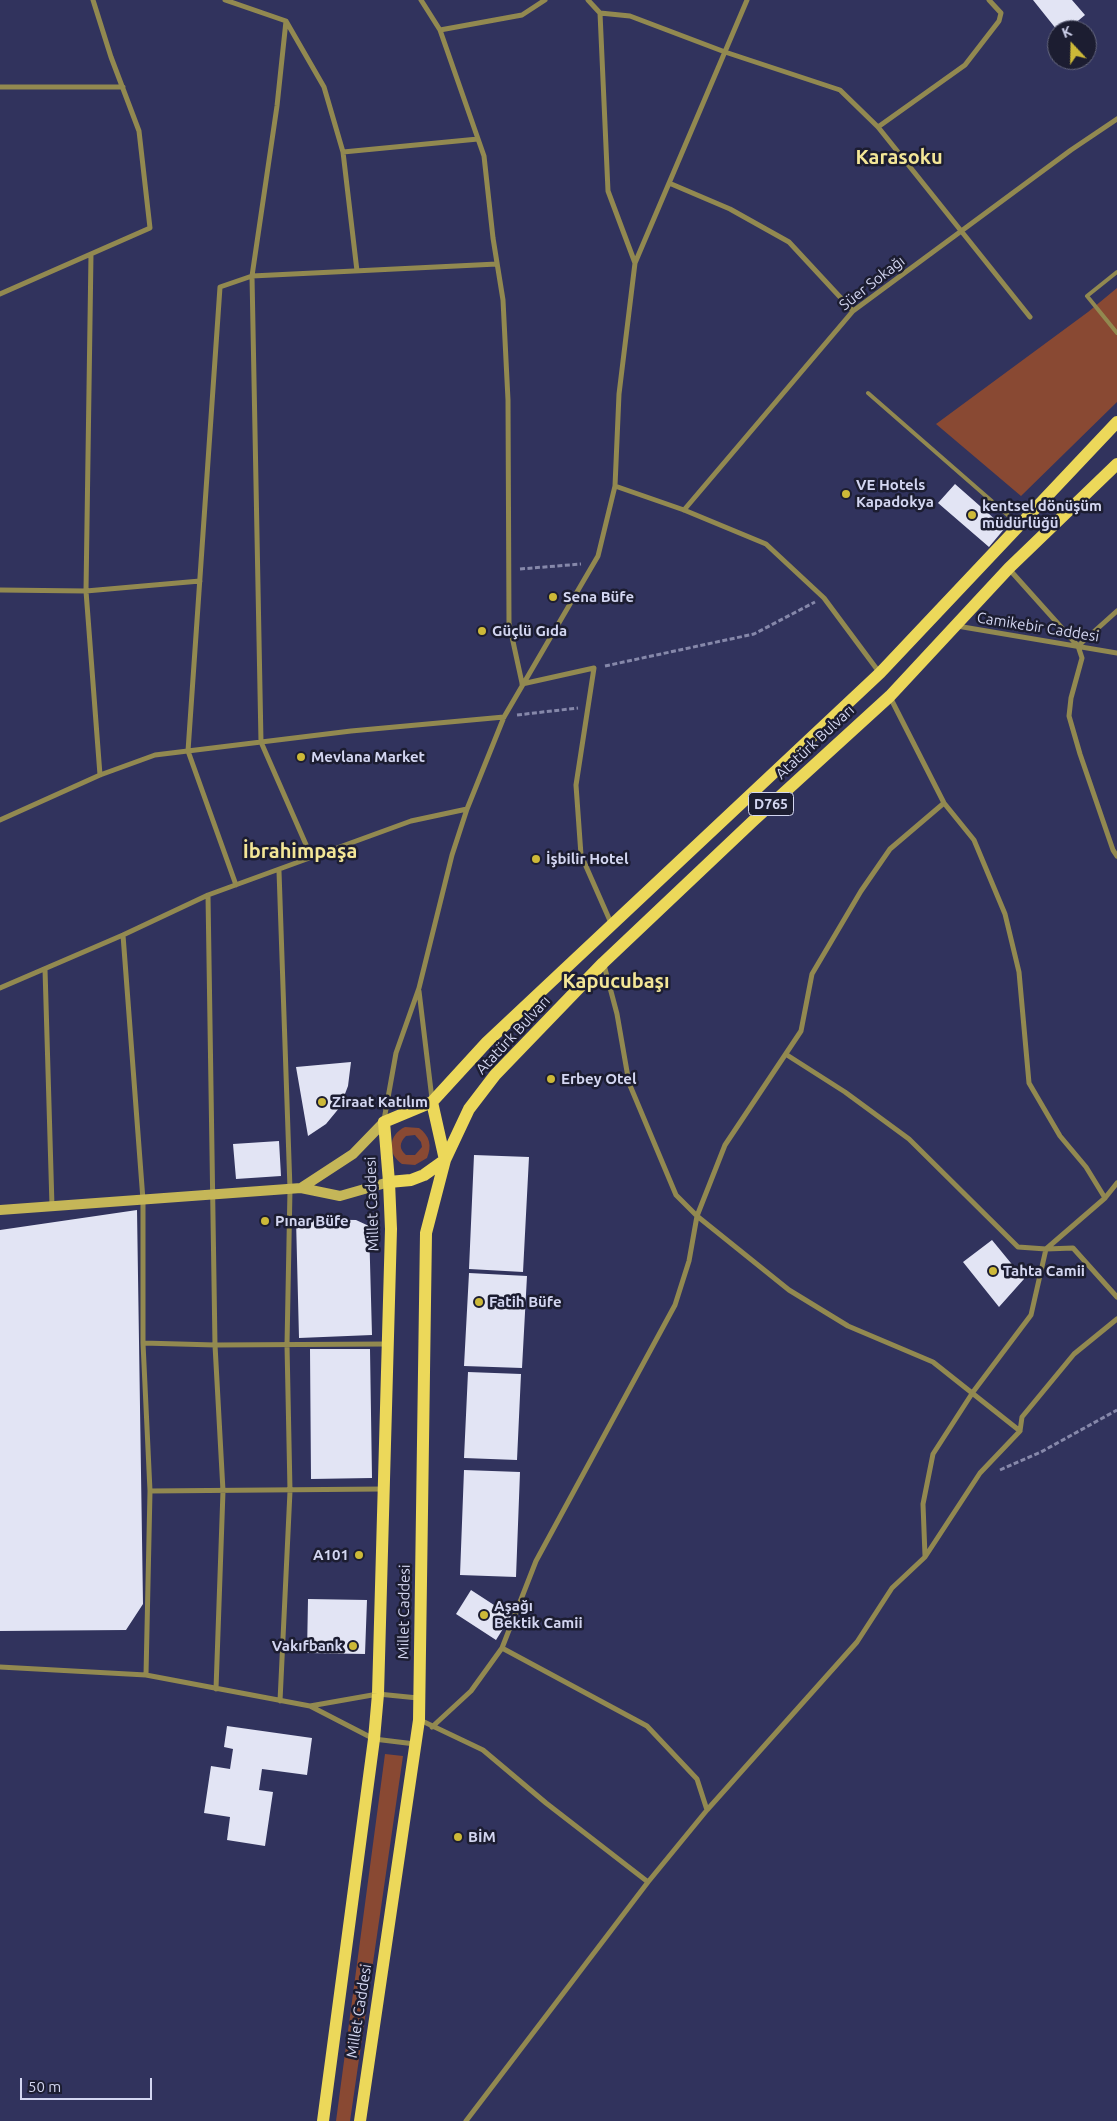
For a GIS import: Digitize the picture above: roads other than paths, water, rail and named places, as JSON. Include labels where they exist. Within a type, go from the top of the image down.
[{"type":"main road","name":"Atatürk Bulvarı","points":[[432,1102],[487,1042],[880,673],[1117,422]]},
{"type":"main road","name":"Atatürk Bulvarı","points":[[445,1160],[469,1109],[495,1075],[603,963],[753,821],[890,696],[1009,568],[1117,464]]},
{"type":"main road","points":[[384,1122],[432,1102]]},
{"type":"main road","name":"Millet Caddesi","points":[[360,2121],[419,1720],[426,1233],[445,1160],[432,1102]]},
{"type":"main road","name":"Millet Caddesi","points":[[323,2121],[374,1739],[378,1694],[390,1229],[390,1182],[384,1122]]},
{"type":"main road","points":[[390,1182],[411,1180],[424,1175],[445,1160]]},
{"type":"street","points":[[0,294],[150,228],[139,131],[94,0]]},
{"type":"street","points":[[225,0],[286,21],[324,87],[343,152],[358,271]]},
{"type":"street","points":[[421,0],[440,30],[484,156],[503,300],[508,400],[509,622],[522,684]]},
{"type":"street","points":[[440,30],[522,15],[544,0]]},
{"type":"street","points":[[588,0],[600,13],[608,191],[635,263]]},
{"type":"street","points":[[301,1188],[353,1154],[384,1122],[396,1053],[419,988],[452,855],[467,809],[504,717],[598,556],[615,486],[619,394],[635,263],[747,0]]},
{"type":"street","points":[[878,127],[965,65],[999,21],[1000,13],[989,0]]},
{"type":"street","points":[[600,13],[630,16],[725,52],[840,90],[878,127],[1030,317]]},
{"type":"street","points":[[286,21],[277,106],[252,276],[261,742],[311,856]]},
{"type":"street","points":[[0,87],[123,87]]},
{"type":"street","name":"Süer Sokağı","points":[[684,510],[853,311],[1071,150],[1117,119]]},
{"type":"street","points":[[343,152],[478,139]]},
{"type":"street","points":[[669,183],[730,209],[789,242],[853,311]]},
{"type":"street","points":[[91,254],[86,591],[100,775]]},
{"type":"street","points":[[236,885],[188,751],[220,286],[252,276],[497,264]]},
{"type":"street","points":[[615,486],[684,510],[766,544],[824,598],[880,673]]},
{"type":"street","points":[[1009,568],[1078,646],[1082,658],[1071,698],[1069,716],[1080,754],[1113,850],[1117,856]]},
{"type":"street","points":[[0,590],[86,591],[200,580]]},
{"type":"street","points":[[1078,646],[1117,611]]},
{"type":"street","name":"Camikebir Caddesi","points":[[955,626],[1117,654]]},
{"type":"street","points":[[522,684],[594,668],[576,785],[581,855],[612,924]]},
{"type":"street","points":[[890,696],[944,803],[974,840],[1005,914],[1019,972],[1029,1084],[1060,1136],[1086,1167],[1106,1198]]},
{"type":"street","points":[[0,820],[100,775],[155,755],[351,731],[504,717]]},
{"type":"street","points":[[432,1727],[471,1691],[502,1648],[536,1561],[675,1304],[689,1261],[697,1216],[725,1146],[802,1031],[812,974],[861,891],[890,849],[944,803]]},
{"type":"street","points":[[0,988],[123,935],[208,895],[411,821],[467,809]]},
{"type":"street","points":[[279,870],[290,1189],[288,1345],[290,1491],[280,1701]]},
{"type":"street","points":[[208,895],[215,1345],[223,1491],[216,1688]]},
{"type":"street","points":[[123,935],[143,1200],[143,1343],[150,1491],[146,1675]]},
{"type":"street","points":[[603,963],[617,1014],[629,1083],[676,1195],[697,1216],[790,1290],[848,1326],[933,1362],[1020,1430]]},
{"type":"street","points":[[46,969],[52,1206]]},
{"type":"street","points":[[419,988],[432,1102]]},
{"type":"street","points":[[787,1055],[845,1092],[909,1139],[1018,1247],[1074,1248],[1117,1297]]},
{"type":"street","points":[[0,1210],[301,1188],[340,1196],[390,1182]]},
{"type":"street","points":[[925,1557],[923,1504],[934,1454],[973,1392],[1031,1315],[1046,1249],[1106,1198],[1117,1183]]},
{"type":"street","points":[[466,2121],[648,1882],[706,1810],[857,1642],[892,1588],[925,1557],[980,1473],[1020,1430],[1022,1417],[1074,1354],[1117,1318]]},
{"type":"street","points":[[143,1343],[215,1345],[387,1344]]},
{"type":"street","points":[[150,1491],[384,1489]]},
{"type":"street","points":[[502,1648],[647,1726],[696,1779],[706,1810]]},
{"type":"street","points":[[0,1667],[146,1675],[310,1706],[374,1739],[416,1744]]},
{"type":"street","points":[[310,1706],[378,1694],[420,1698]]},
{"type":"street","points":[[419,1720],[432,1727],[445,1730],[483,1750],[546,1804],[648,1882]]},
{"type":"lane","points":[[1117,272],[1086,296],[1117,333]]},
{"type":"lane","points":[[868,393],[1020,525]]},
{"type":"place","name":"VE Hotels Kapadokya","points":[[846,494]]},
{"type":"place","name":"kentsel dönüşüm müdürlüğü","points":[[972,515]]},
{"type":"place","name":"Sena Büfe","points":[[553,597]]},
{"type":"place","name":"Güçlü Gıda","points":[[482,631]]},
{"type":"place","name":"Mevlana Market","points":[[301,757]]},
{"type":"place","name":"İşbilir Hotel","points":[[536,859]]},
{"type":"place","name":"Erbey Otel","points":[[551,1079]]},
{"type":"place","name":"Ziraat Katılım","points":[[322,1102]]},
{"type":"place","name":"Pınar Büfe","points":[[265,1221]]},
{"type":"place","name":"Tahta Camii","points":[[993,1271]]},
{"type":"place","name":"Fatih Büfe","points":[[479,1302]]},
{"type":"place","name":"A101","points":[[359,1555]]},
{"type":"place","name":"Aşağı Bektik Camii","points":[[484,1615]]},
{"type":"place","name":"Vakıfbank","points":[[353,1646]]},
{"type":"place","name":"BİM","points":[[458,1837]]},
{"type":"district","name":"Karasoku","points":[[899,157]]},
{"type":"district","name":"İbrahimpaşa","points":[[300,851]]},
{"type":"district","name":"Kapucubaşı","points":[[616,981]]}]
